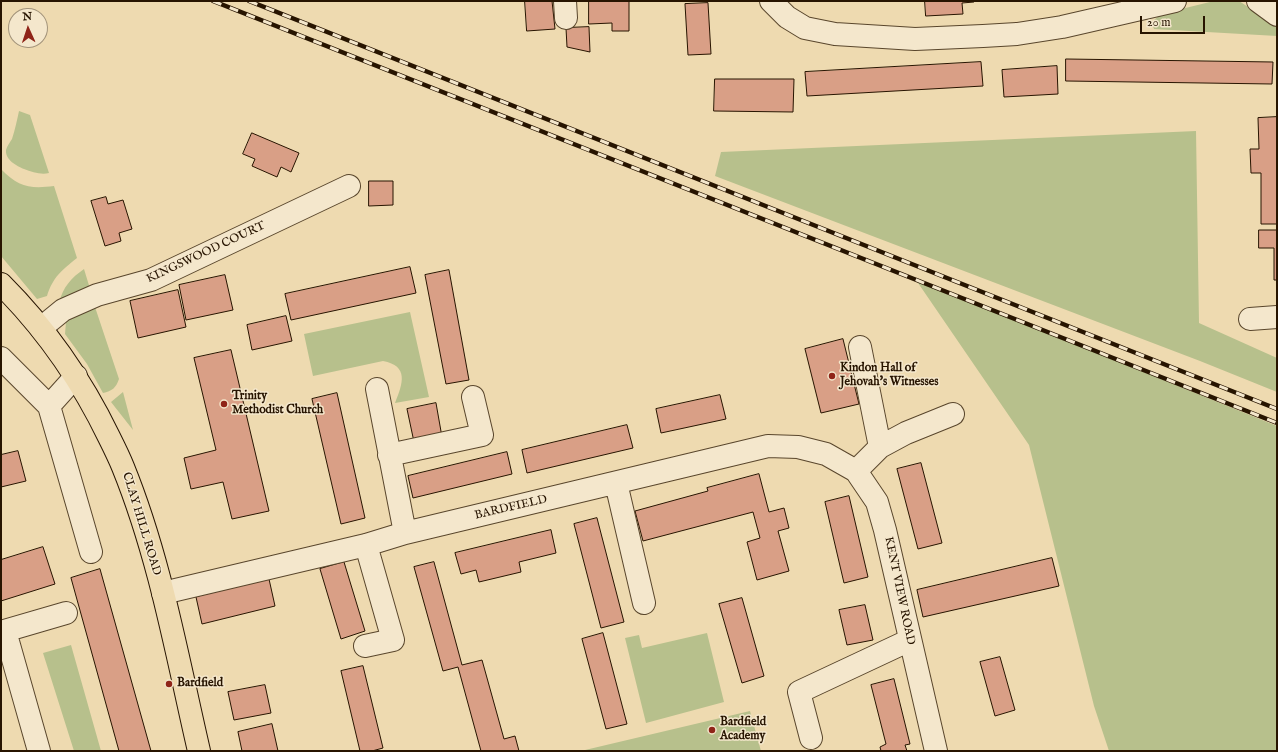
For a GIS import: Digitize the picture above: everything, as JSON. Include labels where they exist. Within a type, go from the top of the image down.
[{"type":"main road","name":"CLAY HILL ROAD","points":[[1,284],[20,303],[41,328],[76,376],[99,416],[123,466],[143,522],[163,593],[199,751]]},
{"type":"street","points":[[771,1],[787,17],[805,28],[835,34],[915,39],[984,36],[1055,28],[1175,1]]},
{"type":"street","points":[[1258,1],[1277,15]]},
{"type":"street","name":"KINGSWOOD COURT","points":[[41,328],[63,310],[97,295],[151,280],[349,186]]},
{"type":"street","points":[[1250,319],[1277,317]]},
{"type":"street","points":[[860,347],[880,447]]},
{"type":"street","points":[[1,358],[49,406],[91,552]]},
{"type":"street","points":[[49,406],[76,376]]},
{"type":"street","points":[[377,389],[405,533]]},
{"type":"street","points":[[389,455],[482,435],[473,397]]},
{"type":"street","points":[[856,471],[880,447],[906,433],[953,414]]},
{"type":"street","name":"BARDFIELD","points":[[163,593],[366,545],[405,533],[768,446],[798,446],[826,454]]},
{"type":"street","name":"KENT VIEW ROAD","points":[[826,454],[856,471],[877,502],[886,530],[936,751]]},
{"type":"street","points":[[616,483],[644,603]]},
{"type":"street","points":[[365,646],[394,640],[366,545]]},
{"type":"street","points":[[39,751],[12,656],[3,631],[66,613]]},
{"type":"street","points":[[811,738],[799,692],[910,640]]},
{"type":"green space","points":[[1214,1],[1239,1],[1277,26],[1277,36],[1154,29],[1154,20],[1161,14]]},
{"type":"green space","points":[[19,111],[30,115],[49,173],[33,172],[24,169],[9,160],[7,157],[6,150],[12,139]]},
{"type":"green space","points":[[1196,131],[1199,323],[1277,358],[1277,392],[1200,361],[715,176],[721,152]]},
{"type":"green space","points":[[1,169],[13,180],[31,187],[54,186],[77,258],[58,275],[49,289],[47,296],[37,299],[1,256]]},
{"type":"green space","points":[[84,269],[91,292],[59,303],[68,283]]},
{"type":"green space","points":[[916,280],[1277,426],[1277,751],[1109,751],[1094,706],[1029,445]]},
{"type":"green space","points":[[94,304],[119,379],[113,389],[103,393],[87,364],[65,334],[66,322],[69,315]]},
{"type":"green space","points":[[410,312],[429,397],[395,403],[402,382],[402,376],[397,367],[391,363],[383,361],[313,376],[304,334]]},
{"type":"green space","points":[[123,392],[133,430],[111,402]]},
{"type":"green space","points":[[707,633],[724,702],[646,723],[625,638],[639,635],[642,648]]},
{"type":"green space","points":[[71,645],[101,751],[74,751],[43,653]]},
{"type":"green space","name":"Bardfield Academy","points":[[750,711],[761,751],[585,751],[585,750]]},
{"type":"building","points":[[525,1],[552,1],[555,29],[527,31]]},
{"type":"building","points":[[589,1],[629,1],[629,31],[612,31],[612,23],[589,24]]},
{"type":"building","points":[[925,1],[974,2],[962,3],[963,14],[926,16]]},
{"type":"building","points":[[708,3],[711,54],[688,55],[685,4]]},
{"type":"building","points":[[589,27],[590,52],[567,47],[566,28]]},
{"type":"building","points":[[1066,59],[1273,62],[1272,84],[1066,81]]},
{"type":"building","points":[[981,62],[983,86],[807,96],[805,72]]},
{"type":"building","points":[[1057,66],[1058,94],[1004,97],[1002,70]]},
{"type":"building","points":[[715,79],[794,79],[793,112],[714,111]]},
{"type":"building","points":[[1277,117],[1277,224],[1261,224],[1261,173],[1251,173],[1250,149],[1259,149],[1258,118]]},
{"type":"building","points":[[252,133],[299,153],[291,172],[281,167],[277,177],[252,166],[255,159],[243,154]]},
{"type":"building","points":[[369,181],[393,181],[393,205],[369,206]]},
{"type":"building","points":[[106,197],[108,204],[123,200],[132,229],[119,233],[121,241],[105,246],[91,201]]},
{"type":"building","points":[[1259,230],[1277,230],[1277,280],[1274,280],[1274,248],[1259,248]]},
{"type":"building","points":[[410,267],[416,293],[291,320],[285,294]]},
{"type":"building","points":[[449,270],[469,380],[446,384],[425,275]]},
{"type":"building","points":[[225,275],[233,310],[186,320],[179,285]]},
{"type":"building","points":[[178,290],[186,327],[138,338],[130,301]]},
{"type":"building","points":[[286,316],[292,341],[252,350],[247,325]]},
{"type":"building","name":"Kindon Hall of Jehovah's Witnesses","points":[[843,339],[859,404],[821,413],[805,349]]},
{"type":"building","name":"Trinity Methodist Church","points":[[231,350],[269,511],[232,519],[223,482],[191,489],[184,458],[216,450],[194,358]]},
{"type":"building","points":[[337,393],[365,518],[341,524],[312,399]]},
{"type":"building","points":[[720,395],[726,419],[661,433],[656,409]]},
{"type":"building","points":[[436,403],[442,437],[414,442],[407,409]]},
{"type":"building","points":[[627,425],[633,448],[527,473],[522,450]]},
{"type":"building","points":[[18,451],[26,481],[1,487],[1,455]]},
{"type":"building","points":[[507,452],[512,474],[413,498],[408,476]]},
{"type":"building","points":[[921,463],[942,543],[918,549],[897,469]]},
{"type":"building","points":[[759,474],[769,512],[784,508],[789,528],[778,531],[789,571],[757,580],[747,542],[760,538],[753,512],[643,541],[635,511],[708,491],[707,488]]},
{"type":"building","points":[[849,496],[868,577],[844,583],[825,502]]},
{"type":"building","points":[[597,518],[624,622],[601,628],[574,524]]},
{"type":"building","points":[[551,530],[556,553],[519,562],[521,572],[479,582],[476,570],[461,574],[455,553]]},
{"type":"building","points":[[43,547],[55,584],[1,601],[1,560]]},
{"type":"building","points":[[1052,558],[1059,586],[923,617],[917,590]]},
{"type":"building","points":[[344,562],[365,631],[341,639],[320,569]]},
{"type":"building","points":[[434,562],[462,665],[482,660],[504,739],[515,736],[519,751],[481,751],[458,667],[443,671],[414,567]]},
{"type":"building","points":[[100,569],[151,751],[119,751],[71,578]]},
{"type":"building","points":[[269,579],[275,606],[202,624],[196,597]]},
{"type":"building","points":[[742,598],[764,676],[742,683],[719,604]]},
{"type":"building","points":[[865,605],[873,640],[847,645],[839,610]]},
{"type":"building","points":[[603,633],[627,724],[606,729],[582,639]]},
{"type":"building","points":[[1000,657],[1015,710],[995,716],[980,662]]},
{"type":"building","points":[[363,666],[383,748],[372,751],[360,751],[341,671]]},
{"type":"building","points":[[894,679],[910,744],[905,745],[907,751],[881,751],[880,747],[886,744],[871,685]]},
{"type":"building","points":[[265,685],[271,713],[234,720],[228,692]]},
{"type":"building","points":[[272,724],[278,751],[242,751],[238,732]]},
{"type":"railway","points":[[213,1],[1277,423]]},
{"type":"railway","points":[[249,1],[1277,409]]},
{"type":"place","name":"Kindon Hall of Jehovah's Witnesses","points":[[832,376]]},
{"type":"place","name":"Trinity Methodist Church","points":[[224,404]]},
{"type":"place","name":"Bardfield","points":[[169,684]]},
{"type":"place","name":"Bardfield Academy","points":[[712,730]]}]
